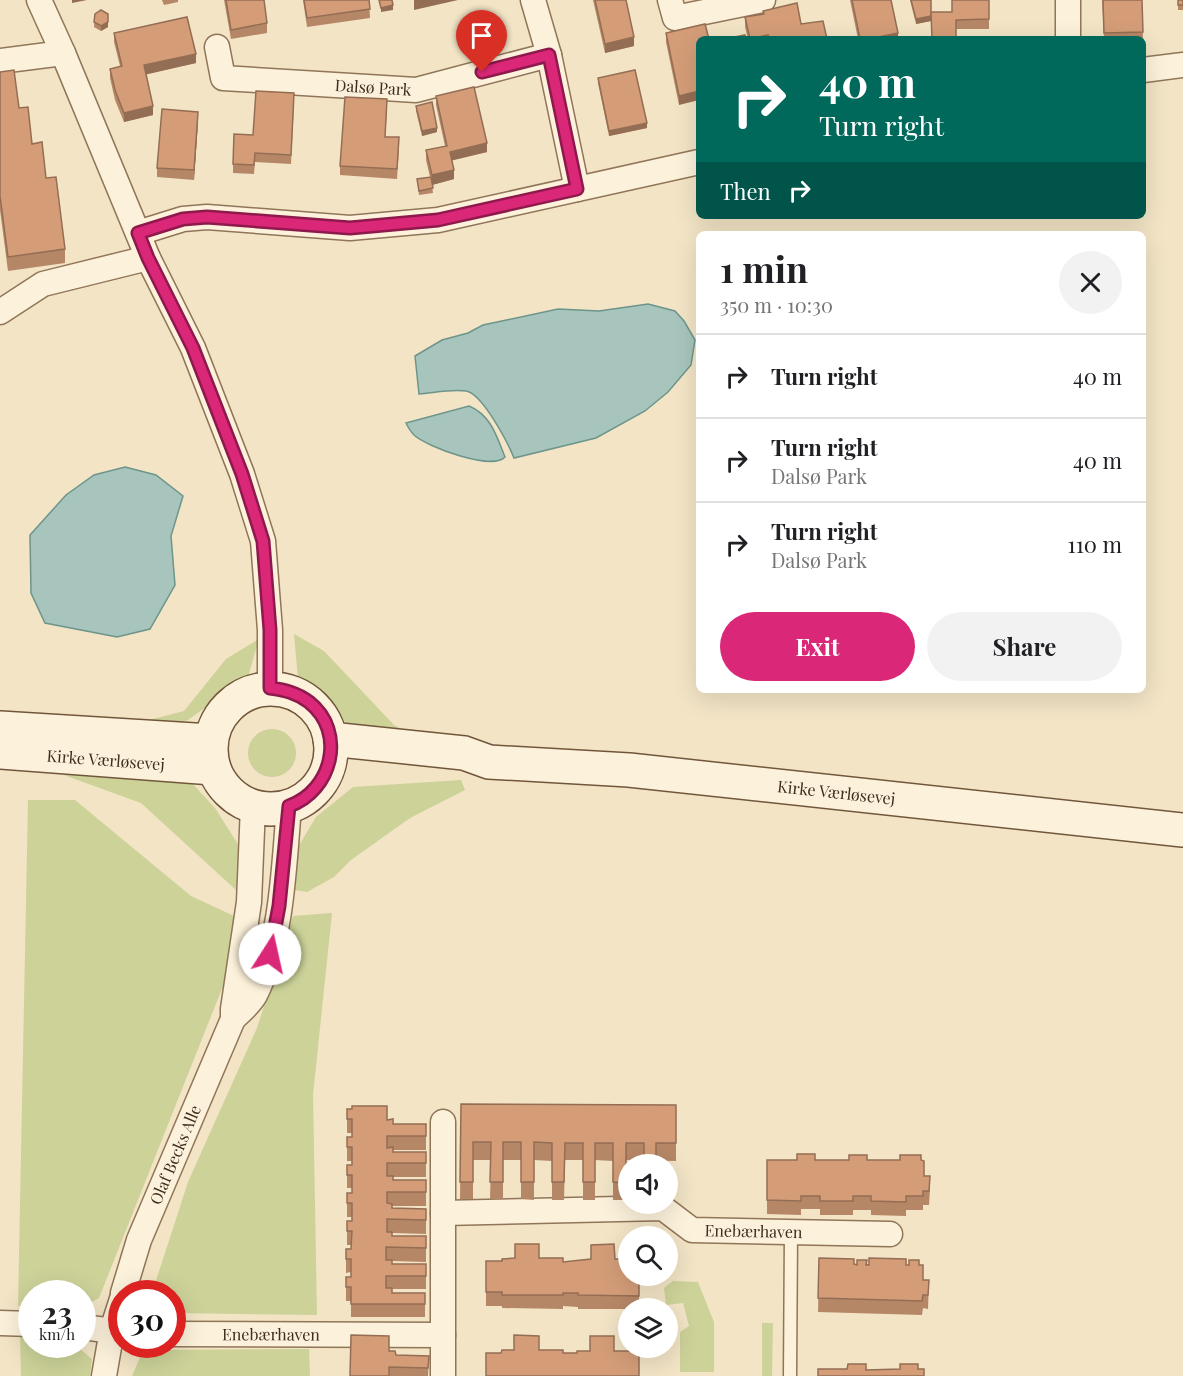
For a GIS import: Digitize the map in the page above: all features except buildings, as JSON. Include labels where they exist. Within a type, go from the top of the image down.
[{"type":"street","points":[[39,0],[148,258],[193,348],[242,474],[263,541],[270,630],[270,688]]},
{"type":"street","points":[[533,0],[549,55],[577,189]]},
{"type":"street","points":[[670,0],[675,18],[763,0]]},
{"type":"street","points":[[1068,0],[1068,36]]},
{"type":"street","name":"Dalsø Park","points":[[217,47],[223,78],[416,90],[549,55]]},
{"type":"street","points":[[0,61],[63,53]]},
{"type":"street","points":[[1146,70],[1183,65]]},
{"type":"street","points":[[138,233],[183,219],[207,217],[350,228],[438,220],[696,163]]},
{"type":"street","points":[[0,312],[43,284],[148,258]]},
{"type":"street","points":[[270,688],[290,692],[312,705],[324,721],[330,751],[322,780],[315,790],[289,806],[271,809],[241,801],[226,789],[212,755],[217,722],[228,706],[244,694],[270,688]]},
{"type":"street","name":"Kirke Værløsevej","points":[[0,728],[212,755]]},
{"type":"street","name":"Kirke Værløsevej","points":[[330,751],[461,770],[489,762],[629,770],[1183,830]]},
{"type":"street","name":"Kirke Værløsevej","points":[[0,752],[212,755]]},
{"type":"street","name":"Olaf Becks Alle","points":[[233,1019],[249,902],[253,806]]},
{"type":"street","name":"Olaf Becks Alle","points":[[127,1280],[139,1240],[233,1019],[254,998],[270,954],[279,906],[289,806]]},
{"type":"street","points":[[443,1122],[443,1376]]},
{"type":"street","name":"Enebærhaven","points":[[443,1213],[663,1208],[692,1230],[890,1234]]},
{"type":"street","points":[[0,1323],[18,1324]]},
{"type":"street","name":"Enebærhaven","points":[[186,1334],[443,1335]]},
{"type":"street","points":[[104,1376],[109,1358]]},
{"type":"lane","points":[[790,1376],[792,1232]]},
{"type":"green space","points":[[294,634],[324,651],[394,725],[421,739],[355,731],[298,679]]},
{"type":"green space","points":[[259,639],[248,677],[188,720],[155,730],[149,720],[184,711],[226,659]]},
{"type":"green space","points":[[267,729],[277,729],[289,736],[296,748],[296,758],[289,770],[277,777],[267,777],[252,766],[248,758],[248,748],[259,733]]},
{"type":"green space","points":[[28,762],[189,780],[215,808],[241,849],[236,890],[141,803]]},
{"type":"green space","points":[[461,780],[465,790],[410,818],[351,860],[334,877],[307,892],[295,890],[297,849],[316,817],[353,787]]},
{"type":"green space","points":[[28,800],[75,800],[191,896],[234,916],[227,976],[99,1298],[96,1300],[96,1280],[19,1280]]},
{"type":"green space","points":[[332,913],[313,1095],[317,1315],[186,1313],[186,1280],[156,1280],[188,1182],[257,1028],[293,916]]},
{"type":"green space","points":[[678,1281],[698,1282],[714,1322],[714,1372],[680,1372],[680,1332],[689,1326],[683,1303],[678,1304],[678,1298],[665,1298],[664,1288],[678,1286]]},
{"type":"green space","points":[[762,1323],[773,1323],[772,1376],[762,1376]]},
{"type":"green space","points":[[309,1349],[310,1376],[132,1376],[140,1358],[186,1358],[186,1350]]},
{"type":"green space","points":[[21,1358],[92,1359],[90,1376],[21,1376]]},
{"type":"water","points":[[648,304],[675,311],[684,321],[695,340],[691,365],[668,392],[645,411],[596,438],[514,458],[487,409],[472,394],[454,390],[419,394],[415,356],[442,340],[468,333],[483,325],[558,309],[599,311]]},
{"type":"water","points":[[469,406],[477,410],[488,421],[505,457],[498,461],[487,461],[445,451],[414,435],[406,423]]},
{"type":"water","points":[[125,467],[156,475],[183,496],[171,536],[175,585],[150,629],[117,637],[45,623],[31,593],[30,535],[66,495],[94,475]]},
{"type":"route","points":[[270,954],[279,906],[289,806],[300,801],[319,785],[331,756],[330,740],[324,721],[312,705],[302,697],[290,692],[270,688],[270,630],[263,541],[242,474],[193,348],[138,233],[183,219],[207,217],[350,228],[438,220],[577,189],[549,55],[482,72]]}]
